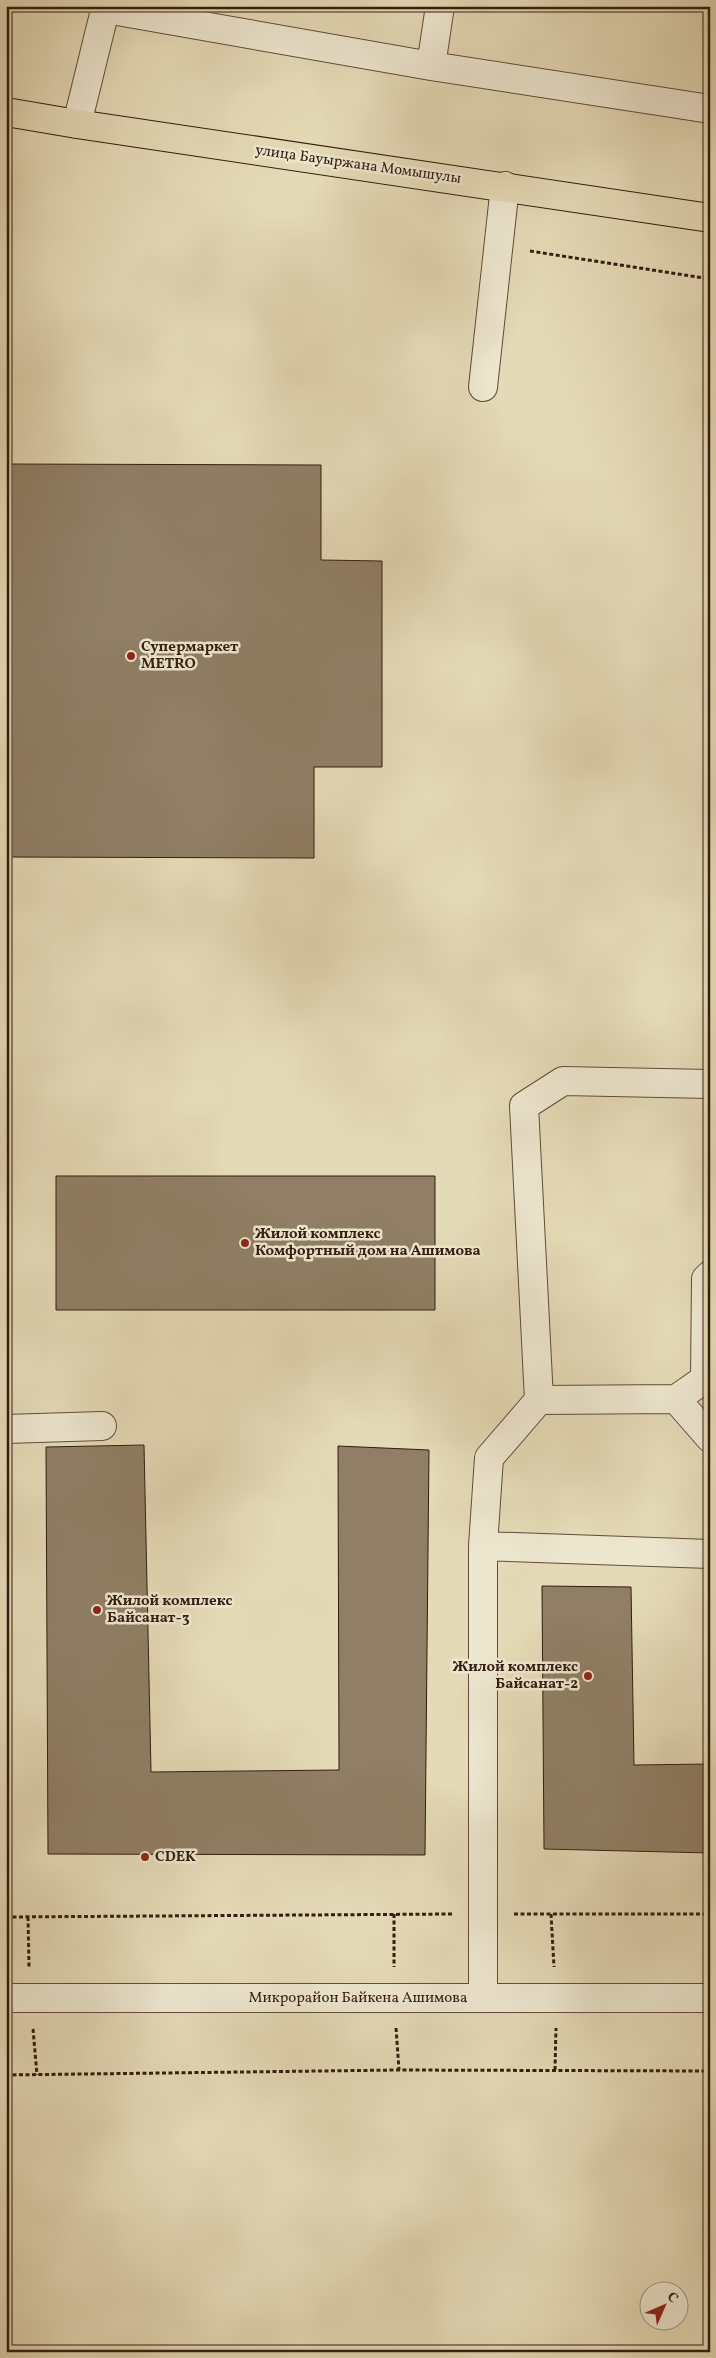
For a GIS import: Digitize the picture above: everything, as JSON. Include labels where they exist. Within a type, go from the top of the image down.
[{"type":"main road","name":"улица Бауыржана Момышулы","points":[[6,112],[710,218]]},
{"type":"street","points":[[431,66],[440,6]]},
{"type":"street","points":[[77,124],[106,8],[431,66],[710,109]]},
{"type":"street","points":[[483,387],[505,186]]},
{"type":"street","points":[[483,1998],[483,1546],[489,1458],[539,1400],[524,1106],[563,1081],[710,1084]]},
{"type":"street","points":[[539,1400],[676,1399],[705,1379],[706,1280],[710,1275]]},
{"type":"street","points":[[676,1399],[710,1438]]},
{"type":"street","points":[[6,1429],[102,1426]]},
{"type":"street","points":[[483,1546],[710,1554]]},
{"type":"street","name":"Микрорайон Байкена Ашимова","points":[[6,1998],[710,1998]]},
{"type":"path","points":[[497,246],[710,279]]},
{"type":"path","points":[[6,1917],[710,1914]]},
{"type":"path","points":[[6,2075],[399,2070],[710,2071]]},
{"type":"building","points":[[6,464],[321,465],[321,560],[382,561],[382,767],[314,767],[314,858],[6,857]]},
{"type":"building","name":"Жилой комплекс Комфортный дом на Ашимова","points":[[56,1176],[435,1176],[435,1310],[56,1310]]},
{"type":"building","name":"Жилой комплекс Байсанат-3","points":[[144,1445],[151,1772],[339,1770],[338,1446],[429,1450],[425,1855],[48,1854],[46,1447]]},
{"type":"building","name":"Жилой комплекс Байсанат-2","points":[[542,1586],[631,1587],[634,1765],[710,1764],[710,1853],[544,1849]]},
{"type":"place","name":"Супермаркет METRO","points":[[131,656]]},
{"type":"place","name":"Жилой комплекс Комфортный дом на Ашимова","points":[[245,1243]]},
{"type":"place","name":"Жилой комплекс Байсанат-3","points":[[97,1610]]},
{"type":"place","name":"Жилой комплекс Байсанат-2","points":[[588,1676]]},
{"type":"place","name":"CDEK","points":[[145,1857]]}]
